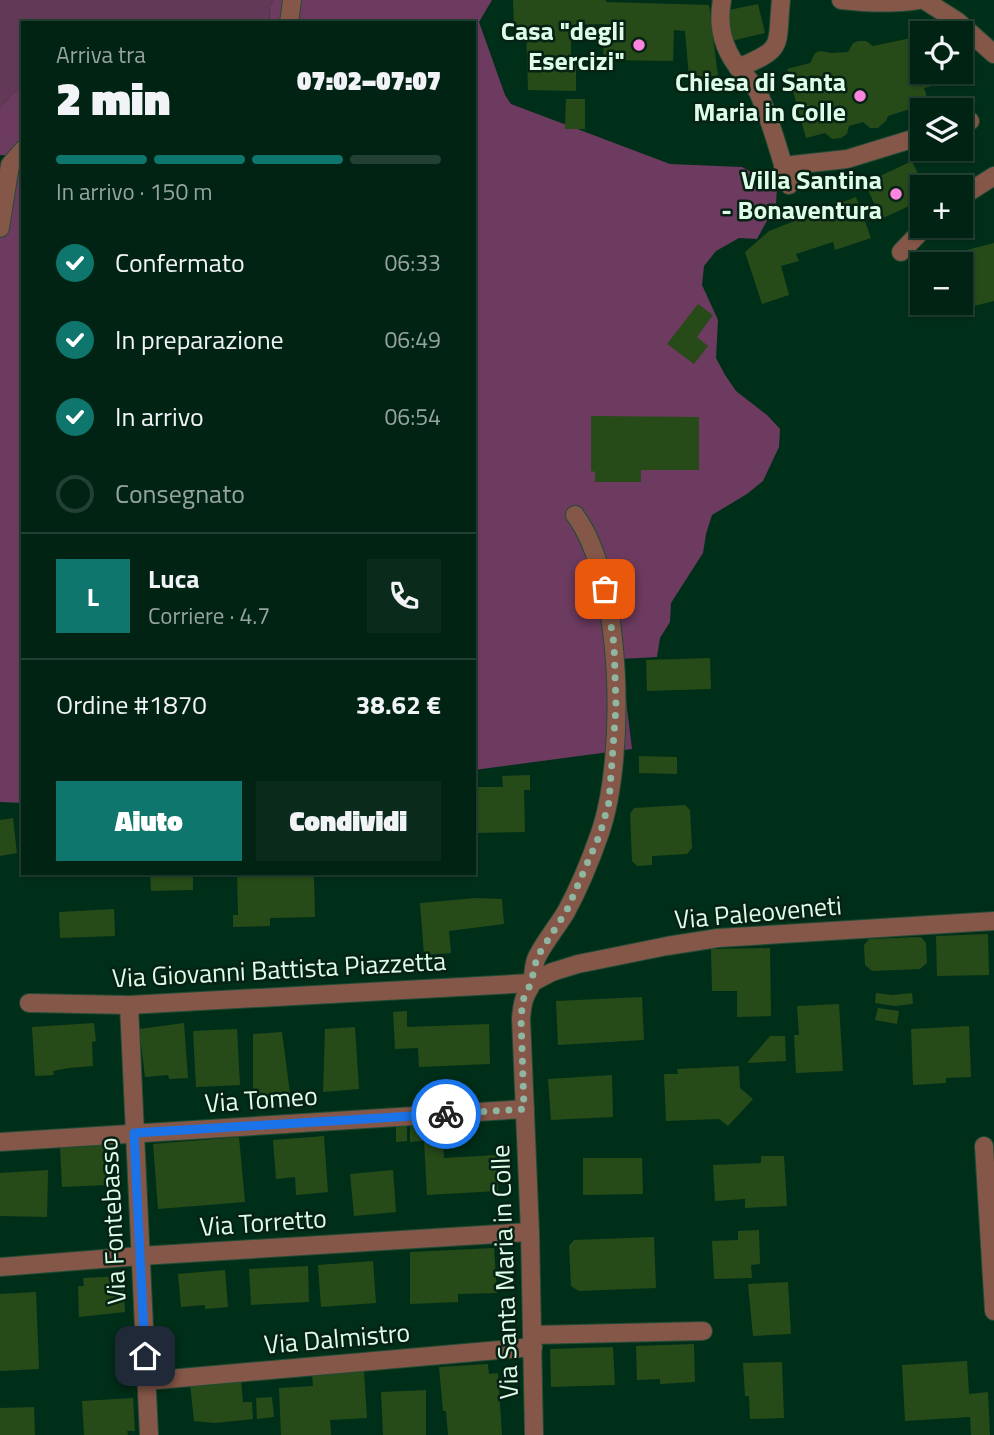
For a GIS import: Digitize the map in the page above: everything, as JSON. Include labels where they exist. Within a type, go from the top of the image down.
[{"type":"street","points":[[289,21],[292,0]]},
{"type":"street","points":[[722,0],[720,32],[725,46],[738,68],[759,94],[789,185]]},
{"type":"street","points":[[738,68],[764,57],[777,45],[781,0]]},
{"type":"street","points":[[841,0],[873,3],[918,0]]},
{"type":"street","points":[[924,0],[957,21],[994,54]]},
{"type":"street","points":[[783,166],[848,159],[910,140]]},
{"type":"street","points":[[0,228],[10,165],[21,152]]},
{"type":"street","points":[[973,189],[994,176]]},
{"type":"street","points":[[901,252],[914,238]]},
{"type":"street","name":"Via Santa Maria in Colle","points":[[534,1435],[530,1232],[521,1018],[523,1000],[531,983],[537,957],[567,910],[600,834],[609,802],[613,772],[616,707],[614,644],[610,616],[596,554],[585,529],[575,515]]},
{"type":"street","name":"Via Paleoveneti","points":[[531,983],[552,972],[578,964],[718,938],[994,921]]},
{"type":"street","name":"Via Giovanni Battista Piazzetta","points":[[29,1003],[129,1004],[531,983]]},
{"type":"street","name":"Via Fontebasso","points":[[129,1004],[149,1435]]},
{"type":"street","name":"Via Tomeo","points":[[0,1142],[524,1109]]},
{"type":"street","points":[[984,1146],[994,1311]]},
{"type":"street","name":"Via Torretto","points":[[0,1267],[530,1232]]},
{"type":"street","name":"Via Dalmistro","points":[[146,1381],[533,1341],[703,1331]]},
{"type":"shaded area","points":[[0,0],[273,0],[269,21],[21,21],[21,89],[14,92],[0,108]]},
{"type":"shaded area","points":[[273,0],[492,0],[479,22],[505,95],[511,104],[670,164],[742,167],[777,186],[776,204],[757,239],[739,238],[716,251],[704,266],[702,285],[718,320],[716,358],[736,391],[780,429],[779,447],[763,481],[712,515],[703,553],[671,603],[670,622],[660,638],[657,657],[621,659],[632,749],[476,770],[476,21],[269,21]]},
{"type":"shaded area","points":[[21,89],[21,157],[0,155],[0,108],[14,92]]},
{"type":"shaded area","points":[[21,163],[21,803],[0,802],[0,192]]},
{"type":"building","points":[[513,0],[606,0],[709,5],[718,76],[689,77],[685,31],[674,30],[673,61],[603,60],[604,24],[571,25],[571,65],[576,65],[576,91],[528,90],[526,26],[514,27]]},
{"type":"building","points":[[758,4],[765,33],[731,41],[724,11]]},
{"type":"building","name":"Chiesa di Santa Maria in Colle","points":[[910,38],[910,84],[937,84],[924,88],[927,98],[910,98],[910,109],[888,116],[878,128],[870,128],[863,122],[849,126],[847,134],[841,138],[832,139],[825,133],[806,138],[787,69],[810,63],[815,53],[820,51],[848,52],[853,43],[858,41],[866,41],[873,46]]},
{"type":"building","points":[[566,99],[585,99],[585,129],[565,129]]},
{"type":"building","name":"Villa Santina - Bonaventura","points":[[912,161],[918,175],[910,175],[910,206],[881,219],[865,183]]},
{"type":"building","points":[[856,197],[871,238],[835,250],[833,242],[796,254],[799,261],[781,266],[789,295],[762,304],[745,252],[769,231]]},
{"type":"building","points":[[994,243],[994,301],[974,306],[973,252],[959,252]]},
{"type":"building","points":[[698,304],[713,315],[697,337],[708,346],[694,364],[667,344]]},
{"type":"building","points":[[591,416],[699,417],[699,470],[641,470],[641,482],[595,482],[595,472],[591,471]]},
{"type":"building","points":[[710,658],[711,689],[647,691],[646,660]]},
{"type":"building","points":[[639,756],[677,757],[677,774],[639,773]]},
{"type":"building","points":[[530,775],[530,790],[524,790],[525,832],[476,833],[476,787],[503,787],[502,776]]},
{"type":"building","points":[[685,805],[690,810],[692,848],[687,854],[652,856],[652,865],[637,866],[632,861],[630,814],[634,808]]},
{"type":"building","points":[[13,818],[17,853],[0,856],[0,820]]},
{"type":"building","points":[[150,875],[193,875],[193,890],[151,891]]},
{"type":"building","points":[[237,875],[314,877],[315,917],[270,918],[270,926],[233,927],[233,915],[238,915]]},
{"type":"building","points":[[476,898],[502,899],[504,924],[449,931],[451,953],[424,955],[420,903]]},
{"type":"building","points":[[114,909],[115,936],[60,938],[59,912]]},
{"type":"building","points":[[988,934],[989,975],[937,976],[936,936]]},
{"type":"building","points":[[921,937],[926,943],[927,963],[920,969],[872,971],[865,965],[864,945],[869,939]]},
{"type":"building","points":[[770,948],[771,1016],[737,1017],[737,991],[712,991],[711,949]]},
{"type":"building","points":[[876,993],[912,993],[913,1004],[895,1006],[875,1003]]},
{"type":"building","points":[[642,997],[644,1040],[558,1045],[556,1001]]},
{"type":"building","points":[[839,1004],[843,1071],[796,1073],[794,1035],[799,1035],[797,1006]]},
{"type":"building","points":[[878,1008],[899,1011],[897,1024],[875,1020]]},
{"type":"building","points":[[407,1011],[407,1027],[489,1024],[490,1064],[419,1067],[418,1048],[395,1049],[393,1012]]},
{"type":"building","points":[[94,1023],[96,1041],[92,1042],[93,1066],[53,1071],[54,1075],[35,1076],[32,1027]]},
{"type":"building","points":[[184,1023],[188,1078],[169,1079],[168,1075],[145,1077],[139,1029]]},
{"type":"building","points":[[969,1026],[971,1077],[946,1078],[946,1083],[913,1085],[911,1029]]},
{"type":"building","points":[[355,1027],[359,1089],[323,1092],[325,1029]]},
{"type":"building","points":[[237,1029],[240,1085],[196,1087],[193,1031]]},
{"type":"building","points":[[282,1032],[290,1093],[253,1096],[253,1034]]},
{"type":"building","points":[[770,1036],[785,1036],[786,1061],[747,1063]]},
{"type":"building","points":[[739,1066],[740,1088],[753,1099],[728,1126],[719,1119],[666,1121],[664,1074],[678,1074],[677,1069]]},
{"type":"building","points":[[612,1075],[613,1117],[551,1120],[548,1079]]},
{"type":"building","points":[[442,1124],[444,1158],[497,1155],[498,1191],[427,1195],[424,1141],[410,1142],[410,1125]]},
{"type":"building","points":[[396,1125],[407,1125],[407,1141],[396,1142]]},
{"type":"building","points":[[324,1136],[328,1192],[296,1195],[295,1177],[276,1179],[273,1140]]},
{"type":"building","points":[[239,1137],[245,1202],[158,1209],[153,1144]]},
{"type":"building","points":[[105,1144],[108,1185],[62,1187],[60,1147]]},
{"type":"building","points":[[761,1156],[784,1156],[787,1206],[745,1208],[745,1199],[715,1201],[713,1165],[761,1163]]},
{"type":"building","points":[[583,1158],[642,1158],[643,1194],[583,1195]]},
{"type":"building","points":[[48,1170],[47,1217],[0,1216],[0,1173]]},
{"type":"building","points":[[393,1170],[396,1212],[354,1216],[350,1174]]},
{"type":"building","points":[[759,1230],[760,1264],[751,1265],[752,1278],[714,1279],[712,1241],[738,1240],[738,1231]]},
{"type":"building","points":[[654,1237],[656,1288],[579,1291],[571,1286],[569,1246],[574,1240]]},
{"type":"building","points":[[494,1248],[497,1293],[458,1294],[458,1302],[410,1304],[410,1252]]},
{"type":"building","points":[[373,1261],[376,1303],[321,1307],[318,1265]]},
{"type":"building","points":[[308,1266],[309,1302],[251,1305],[249,1269]]},
{"type":"building","points":[[225,1270],[228,1307],[181,1307],[178,1274]]},
{"type":"building","points":[[123,1276],[125,1312],[79,1317],[78,1286],[84,1286],[83,1278]]},
{"type":"building","points":[[788,1282],[791,1334],[753,1336],[748,1284]]},
{"type":"building","points":[[36,1292],[39,1369],[0,1371],[0,1294]]},
{"type":"building","points":[[694,1344],[695,1382],[660,1384],[660,1379],[637,1380],[636,1346]]},
{"type":"building","points":[[613,1347],[615,1385],[551,1387],[550,1349]]},
{"type":"building","points":[[967,1361],[969,1394],[988,1392],[990,1435],[971,1435],[970,1417],[905,1421],[902,1365]]},
{"type":"building","points":[[782,1362],[784,1418],[750,1419],[749,1396],[745,1396],[743,1363]]},
{"type":"building","points":[[488,1364],[489,1374],[498,1373],[502,1435],[448,1435],[439,1367]]},
{"type":"building","points":[[364,1371],[367,1418],[330,1420],[331,1435],[281,1435],[279,1388],[313,1386],[312,1374]]},
{"type":"building","points":[[241,1379],[243,1402],[252,1402],[253,1419],[215,1423],[194,1421],[190,1384]]},
{"type":"building","points":[[426,1390],[426,1435],[383,1435],[381,1392]]},
{"type":"building","points":[[272,1397],[274,1417],[257,1419],[256,1398]]},
{"type":"building","points":[[133,1398],[135,1431],[127,1431],[128,1435],[84,1435],[82,1401]]},
{"type":"building","points":[[34,1407],[35,1435],[0,1435],[0,1408]]},
{"type":"way so far","points":[[446,1114],[524,1109],[521,1018],[523,1000],[531,983],[537,957],[567,910],[600,834],[609,802],[616,707],[614,644],[605,589]]},
{"type":"place","name":"Casa \"degli Esercizi\"","points":[[639,45]]},
{"type":"place","name":"Chiesa di Santa Maria in Colle","points":[[860,96]]},
{"type":"place","name":"Villa Santina - Bonaventura","points":[[896,194]]},
{"type":"route","points":[[145,1356],[134,1133],[446,1114]]}]
